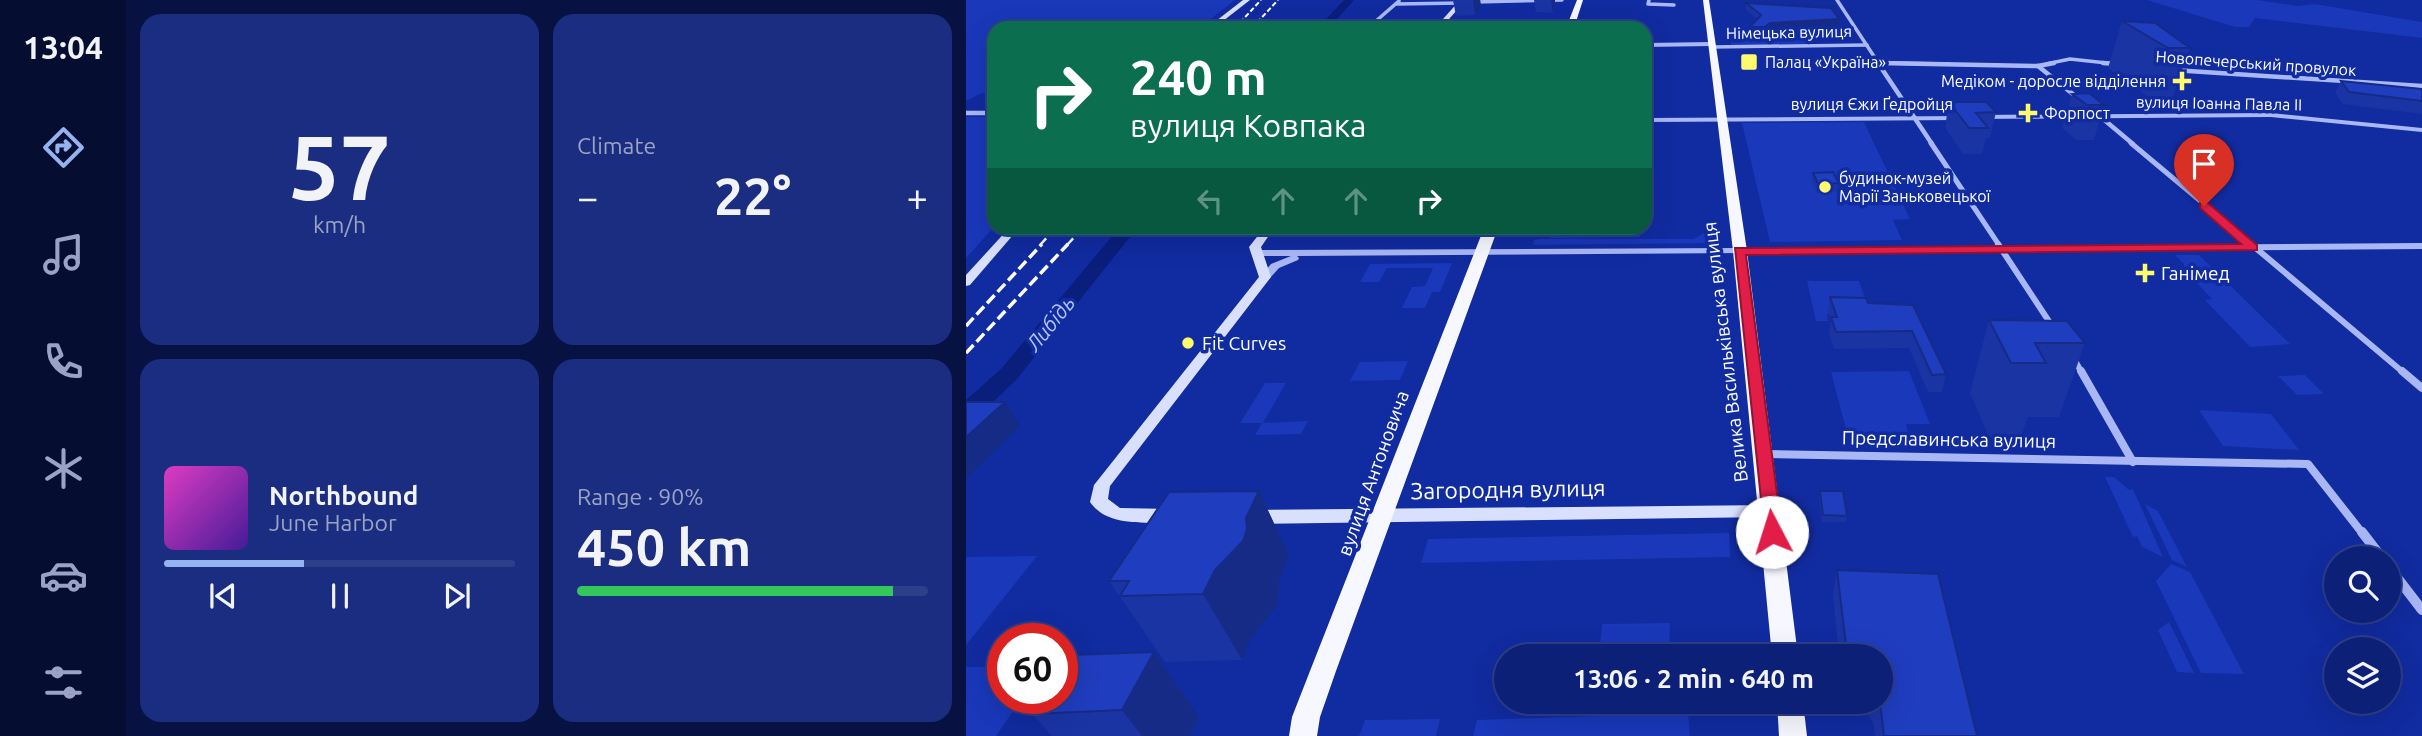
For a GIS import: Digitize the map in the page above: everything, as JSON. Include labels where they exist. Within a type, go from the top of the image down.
[{"type":"main road","points":[[1219,21],[1247,0]]},
{"type":"main road","points":[[1572,21],[1580,0]]},
{"type":"main road","name":"Велика Васильківська вулиця","points":[[1706,0],[1740,251],[1784,644]]},
{"type":"main road","points":[[1444,21],[1462,1]]},
{"type":"main road","points":[[966,282],[1008,235]]},
{"type":"main road","points":[[1186,517],[1136,515],[1107,510],[1099,502],[1102,485],[1265,277],[1256,253],[1258,241],[1263,235]]},
{"type":"main road","name":"вулиця Антоновича","points":[[1304,736],[1306,717],[1488,235]]},
{"type":"main road","name":"Загородня вулиця","points":[[1234,517],[1771,511]]},
{"type":"main road","points":[[1791,714],[1793,736]]},
{"type":"street","points":[[1376,21],[1399,1],[1422,0]]},
{"type":"street","points":[[1399,1],[1562,0]]},
{"type":"street","points":[[1648,0],[1648,4],[1674,5]]},
{"type":"street","points":[[1837,0],[2057,332]]},
{"type":"street","name":"Німецька вулиця","points":[[1652,45],[1867,45]]},
{"type":"street","name":"Новопечерський провулок","points":[[1880,64],[2038,66],[2070,59],[2127,65]]},
{"type":"street","points":[[2038,66],[2082,102]]},
{"type":"street","name":"Новопечерський провулок","points":[[2165,69],[2422,86]]},
{"type":"street","points":[[2090,108],[2422,388]]},
{"type":"street","points":[[966,113],[987,113]]},
{"type":"street","name":"вулиця Єжи Ґедройця","points":[[1652,120],[2100,116]]},
{"type":"street","name":"вулиця Іоанна Павла II","points":[[2100,116],[2278,116],[2422,130]]},
{"type":"street","points":[[1256,253],[1301,255],[2422,246]]},
{"type":"street","points":[[1265,277],[1276,266],[1301,255]]},
{"type":"street","points":[[2068,349],[2133,462]]},
{"type":"street","name":"Предславинська вулиця","points":[[1764,454],[2308,464],[2373,546]]},
{"type":"street","points":[[2401,583],[2422,610]]},
{"type":"shaded area","points":[[966,0],[1235,0],[1208,21],[987,21],[987,93],[966,101]]},
{"type":"shaded area","points":[[2147,0],[2257,0],[2298,6],[2315,4],[2422,22],[2422,38],[2255,18],[2249,27],[2235,27]]},
{"type":"shaded area","points":[[1796,30],[1807,44],[1731,45],[1729,33],[1759,35]]},
{"type":"shaded area","points":[[966,117],[987,117],[987,235],[966,258]]},
{"type":"shaded area","points":[[1864,122],[1910,219],[1893,220],[1902,240],[1770,242],[1742,123]]},
{"type":"shaded area","points":[[1706,221],[1710,221],[1711,243],[1533,245],[1534,240],[1541,239],[1693,239],[1706,232]]},
{"type":"shaded area","points":[[1550,235],[1640,235],[1640,237],[1549,238]]},
{"type":"shaded area","points":[[2175,255],[2199,255],[2290,344],[2250,347],[2205,300],[2212,299],[2184,270],[2184,264]]},
{"type":"shaded area","points":[[1452,263],[1440,292],[1432,292],[1425,308],[1402,308],[1412,287],[1425,286],[1433,268],[1387,268],[1379,282],[1360,282],[1370,264]]},
{"type":"shaded area","points":[[1807,281],[1859,281],[1870,313],[1827,314],[1828,321],[1816,321]]},
{"type":"shaded area","points":[[1408,361],[1400,380],[1350,381],[1360,362]]},
{"type":"shaded area","points":[[1909,371],[1930,424],[1906,424],[1908,432],[1847,433],[1831,372]]},
{"type":"shaded area","points":[[2305,375],[2324,394],[2297,395],[2278,376]]},
{"type":"shaded area","points":[[1265,383],[1286,383],[1263,423],[1308,421],[1301,434],[1255,435],[1262,423],[1240,423]]},
{"type":"shaded area","points":[[2199,410],[2271,414],[2299,450],[2223,446]]},
{"type":"shaded area","points":[[1906,433],[1954,434],[1956,447],[1848,447],[1847,442],[1906,440]]},
{"type":"shaded area","points":[[2105,477],[2114,477],[2129,490],[2133,489],[2163,557],[2142,547],[2137,536],[2133,537]]},
{"type":"shaded area","points":[[2145,504],[2158,511],[2187,567],[2172,560]]},
{"type":"shaded area","points":[[1729,533],[1730,557],[1421,563],[1428,539]]},
{"type":"shaded area","points":[[1037,556],[966,645],[966,557]]},
{"type":"shaded area","points":[[2171,564],[2190,572],[2244,674],[2201,673],[2156,581]]},
{"type":"shaded area","points":[[2169,622],[2194,673],[2177,672],[2158,630]]},
{"type":"shaded area","points":[[1670,623],[1669,644],[1600,644],[1602,624]]},
{"type":"shaded area","points":[[966,667],[987,667],[987,714],[1011,714],[996,736],[966,736]]},
{"type":"shaded area","points":[[1688,714],[1690,736],[1473,736],[1477,720]]},
{"type":"shaded area","points":[[1440,719],[1436,736],[1359,736],[1365,720]]},
{"type":"building","points":[[1746,3],[1831,8],[1839,19],[1770,23],[1765,27],[1750,27],[1761,15]]},
{"type":"building","points":[[2122,21],[2155,23],[2190,48],[2168,48]]},
{"type":"building","points":[[2341,81],[2422,89],[2422,101],[2349,92]]},
{"type":"building","points":[[2089,93],[2104,105],[2087,105],[2072,94]]},
{"type":"building","points":[[1949,102],[1986,102],[1996,112],[1976,113],[1988,128],[1969,128]]},
{"type":"building","points":[[1833,172],[1839,183],[1818,184],[1813,173]]},
{"type":"building","points":[[1830,297],[1866,298],[1868,303],[1913,305],[1946,374],[1932,375],[1912,331],[1836,332],[1831,317],[1837,317]]},
{"type":"building","points":[[1989,320],[2067,321],[2085,343],[2035,343],[2046,363],[2011,363]]},
{"type":"building","points":[[966,402],[1005,402],[966,437]]},
{"type":"building","points":[[1259,491],[1246,518],[1247,529],[1243,541],[1215,570],[1203,594],[1120,596],[1129,581],[1109,581],[1169,492]]},
{"type":"building","points":[[1820,491],[1843,491],[1847,516],[1823,515]]},
{"type":"building","points":[[1837,570],[1938,574],[1977,736],[1884,736],[1881,714],[1893,714],[1893,644],[1846,644]]},
{"type":"building","points":[[1154,652],[1122,710],[1078,712],[1078,655]]},
{"type":"waterway","name":"Либідь","points":[[1330,21],[1349,0]]},
{"type":"waterway","name":"Либідь","points":[[966,413],[1009,374],[1122,235]]},
{"type":"railway","points":[[1242,21],[1261,0]]},
{"type":"railway","points":[[1258,21],[1278,0]]},
{"type":"railway","points":[[1040,245],[1049,235]]},
{"type":"railway","points":[[1067,245],[1076,235]]},
{"type":"railway","points":[[966,326],[1042,244]]},
{"type":"railway","points":[[966,353],[1068,244]]},
{"type":"place","name":"Палац «Україна»","points":[[1749,62]]},
{"type":"place","name":"Медіком - доросле відділення","points":[[2182,81]]},
{"type":"place","name":"Форпост","points":[[2028,113]]},
{"type":"place","name":"будинок-музей Марії Заньковецької","points":[[1825,187]]},
{"type":"place","name":"Ганімед","points":[[2145,273]]},
{"type":"place","name":"Fit Curves","points":[[1188,343]]},
{"type":"route","points":[[1772,532],[1740,251],[2253,247],[2204,206]]}]
